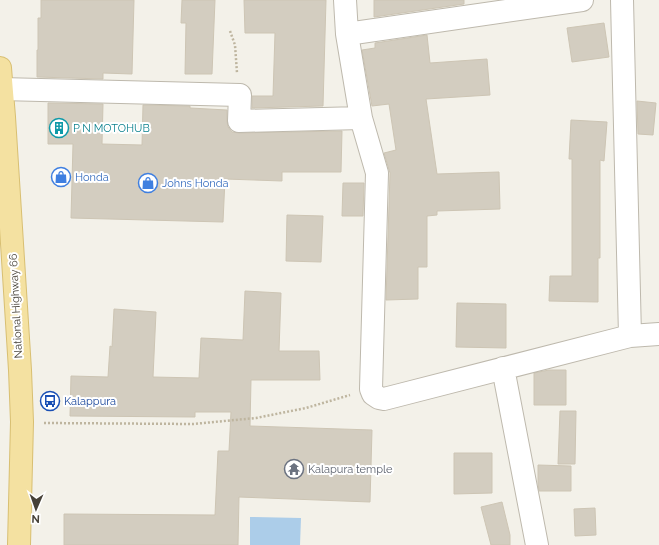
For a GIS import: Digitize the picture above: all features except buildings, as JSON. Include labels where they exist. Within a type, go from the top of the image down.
[{"type":"main road","name":"National Highway 66","points":[[1,78],[2,117],[22,422],[19,545]]},
{"type":"street","points":[[345,0],[347,34],[361,118],[377,173],[371,389],[373,394],[384,399],[630,336],[659,334]]},
{"type":"street","points":[[347,34],[582,0]]},
{"type":"street","points":[[622,0],[630,336]]},
{"type":"street","points":[[1,78],[240,95],[240,121],[361,118]]},
{"type":"street","points":[[504,368],[537,545]]},
{"type":"path","points":[[230,31],[235,45],[240,95]]},
{"type":"path","points":[[22,422],[193,424],[256,418],[306,408],[371,389]]},
{"type":"water","points":[[250,517],[301,518],[300,545],[250,545]]},
{"type":"place","name":"P N MOTOHUB","points":[[59,128]]},
{"type":"place","name":"Honda","points":[[61,177]]},
{"type":"place","name":"Johns Honda","points":[[148,183]]},
{"type":"place","name":"Kalappura","points":[[50,401]]},
{"type":"place","name":"Kalapura temple","points":[[294,469]]}]
